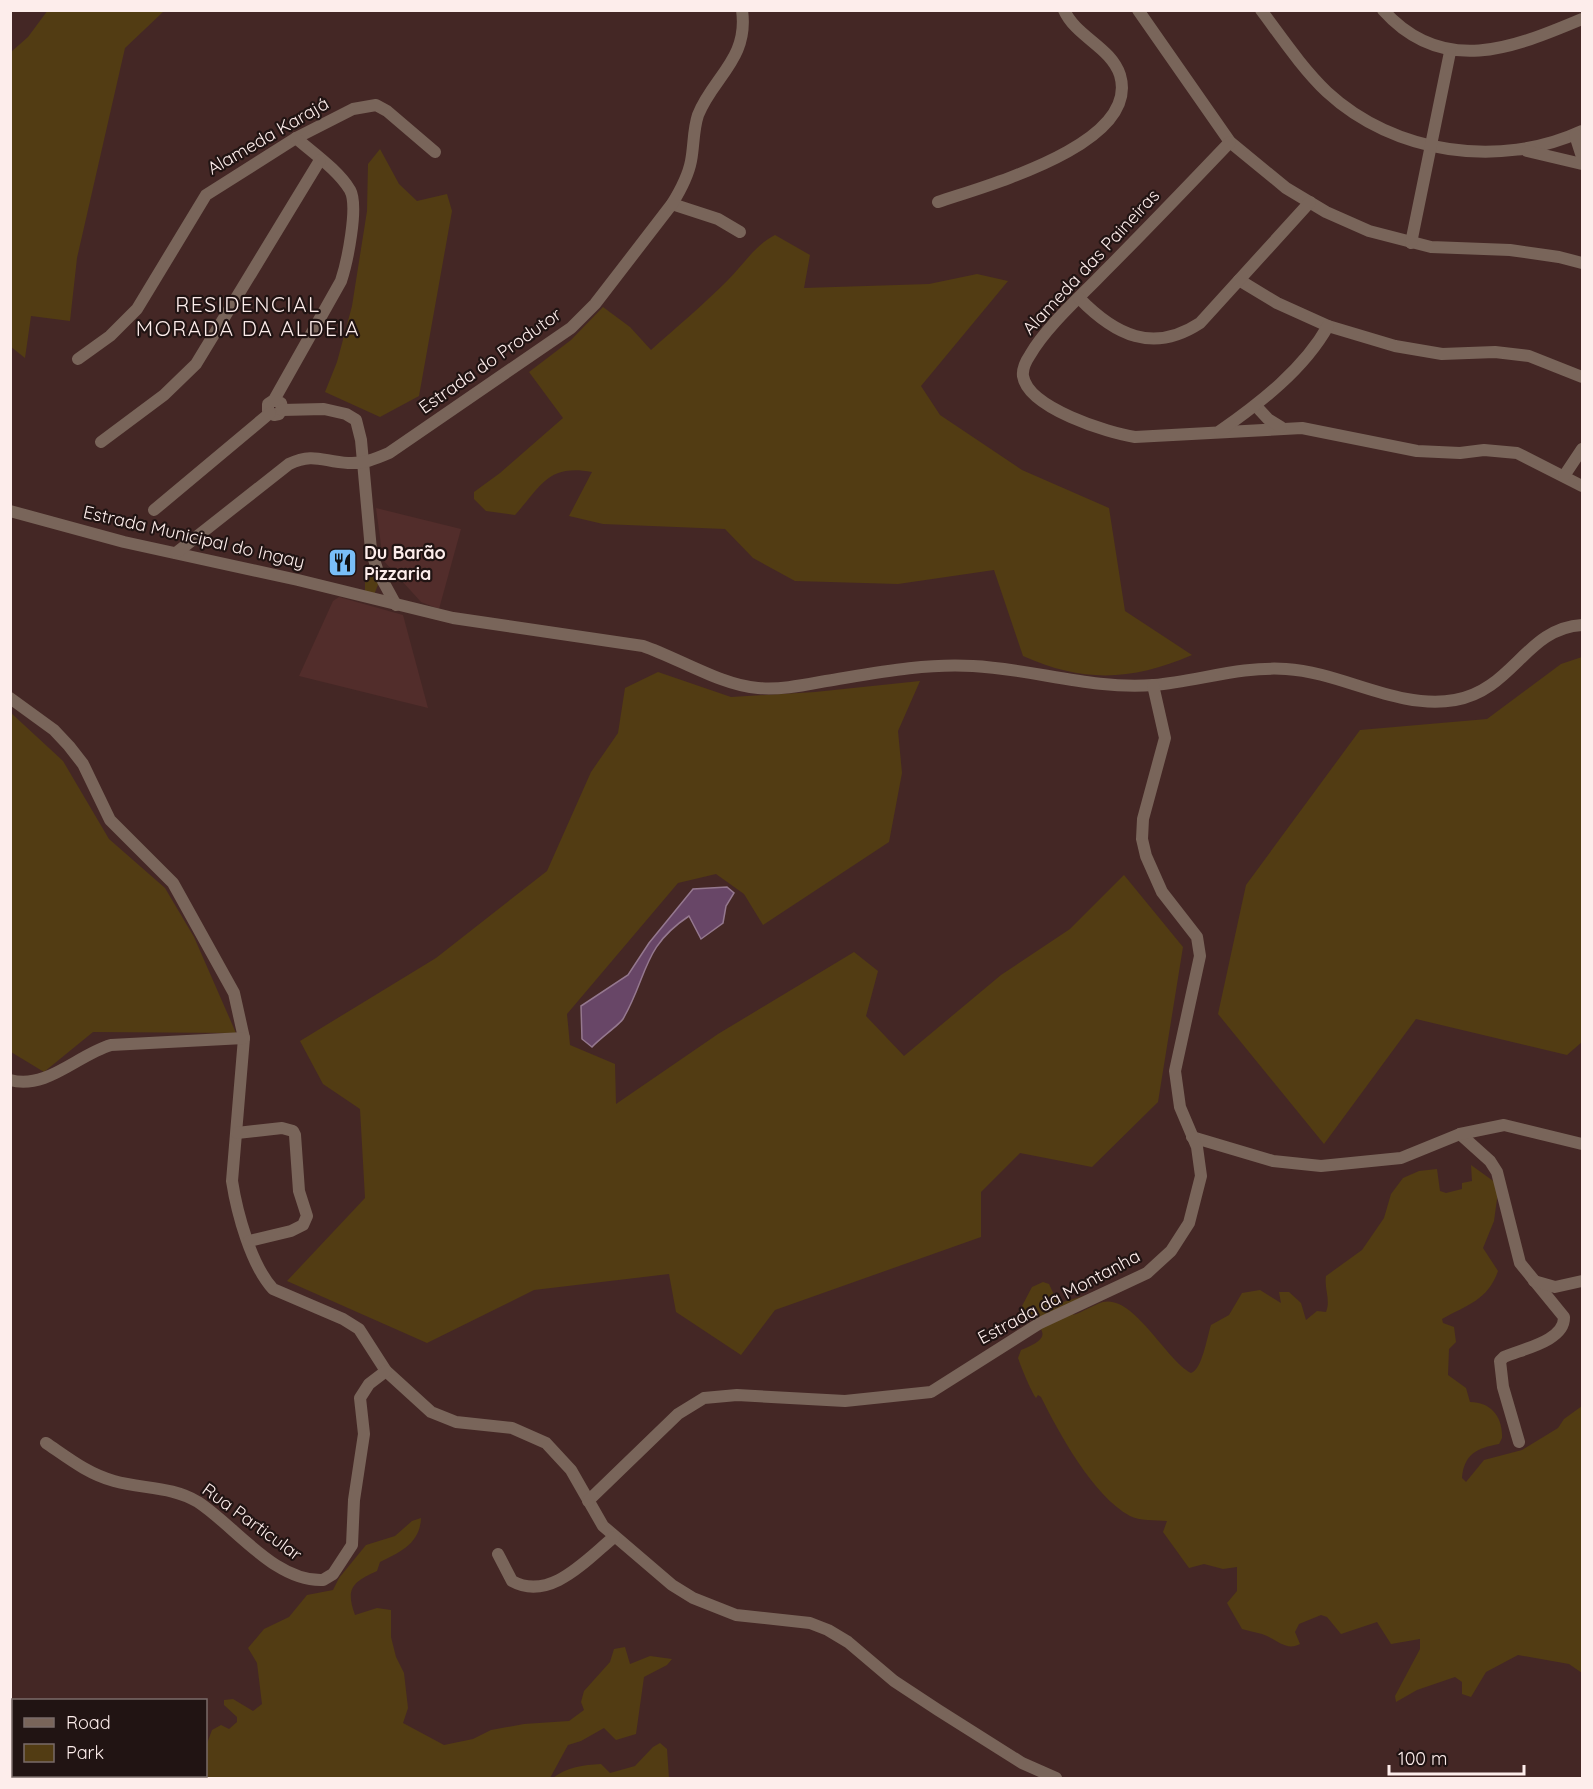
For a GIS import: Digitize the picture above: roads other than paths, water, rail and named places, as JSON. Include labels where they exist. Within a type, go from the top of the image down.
[{"type":"street","name":"Estrada do Produtor","points":[[176,553],[276,472],[296,461],[315,457],[343,463],[362,463],[389,453],[571,328],[595,304],[672,204],[690,165],[698,117],[728,70],[741,44],[742,10]]},
{"type":"street","points":[[938,201],[1048,162],[1084,143],[1106,124],[1120,99],[1122,85],[1118,70],[1106,54],[1075,29],[1064,10]]},
{"type":"street","points":[[1138,10],[1230,142],[1286,188],[1310,202],[1344,221],[1411,243],[1431,247],[1537,254],[1582,263]]},
{"type":"street","points":[[1262,10],[1302,65],[1345,107],[1383,129],[1430,146],[1486,152],[1526,150],[1579,133],[1582,157]]},
{"type":"street","points":[[1383,10],[1402,27],[1450,51],[1501,50],[1582,19]]},
{"type":"street","points":[[1411,243],[1450,51]]},
{"type":"street","name":"Alameda Karajá","points":[[78,359],[110,336],[137,309],[206,195],[296,138],[353,109],[376,105],[387,111],[435,152]]},
{"type":"street","points":[[154,510],[275,408],[334,294],[346,262],[352,197],[342,180],[296,138]]},
{"type":"street","points":[[1558,141],[1558,150],[1566,160]]},
{"type":"street","name":"Alameda das Paineiras","points":[[1230,142],[1079,298],[1031,352],[1024,364],[1023,375],[1026,384],[1034,393],[1085,425],[1112,434],[1135,437],[1281,427],[1343,434],[1417,451],[1460,453],[1500,450],[1517,453],[1582,486]]},
{"type":"street","points":[[1526,150],[1582,164]]},
{"type":"street","points":[[101,442],[164,395],[196,364],[320,160]]},
{"type":"street","points":[[1079,298],[1101,319],[1124,333],[1161,339],[1179,335],[1200,323],[1310,202]]},
{"type":"street","points":[[672,204],[717,219],[740,232]]},
{"type":"street","points":[[1239,280],[1277,303],[1328,326],[1420,352],[1442,354],[1495,352],[1529,356],[1568,369],[1582,377]]},
{"type":"street","points":[[1221,431],[1257,406],[1320,342],[1328,326]]},
{"type":"street","points":[[1257,406],[1268,419],[1281,427]]},
{"type":"street","points":[[275,408],[324,409],[351,416],[358,425],[370,550],[378,572],[396,605]]},
{"type":"street","points":[[1242,416],[1248,429]]},
{"type":"street","points":[[1564,476],[1582,449]]},
{"type":"street","name":"Estrada Municipal do Ingay","points":[[10,511],[176,553],[453,618],[643,646],[720,679],[759,688],[789,687],[936,664],[1005,669],[1092,683],[1154,685],[1257,669],[1288,669],[1418,700],[1457,700],[1494,684],[1552,631],[1582,625]]},
{"type":"street","name":"Estrada da Montanha","points":[[588,1501],[678,1414],[704,1398],[737,1395],[845,1401],[931,1392],[1040,1323],[1147,1273],[1171,1251],[1189,1223],[1201,1176],[1200,1159],[1180,1107],[1175,1071],[1198,970],[1199,944],[1192,928],[1162,892],[1153,874],[1142,839],[1143,819],[1165,738],[1154,685]]},
{"type":"street","points":[[10,698],[54,730],[83,764],[110,820],[173,883],[234,993],[244,1038],[232,1181],[235,1201],[249,1241],[267,1282],[273,1289],[343,1319],[359,1329],[386,1371],[414,1399],[444,1419],[512,1428],[546,1443],[571,1470],[594,1514],[614,1537],[672,1585],[712,1608],[757,1618],[810,1623],[828,1630],[848,1642],[894,1681],[938,1710],[1022,1763],[1056,1779]]},
{"type":"street","points":[[10,1080],[21,1083],[43,1079],[111,1045],[244,1038]]},
{"type":"street","points":[[1192,1137],[1273,1161],[1321,1166],[1401,1158],[1460,1134],[1495,1125],[1512,1125],[1582,1144]]},
{"type":"street","points":[[237,1132],[282,1128],[293,1131],[299,1191],[307,1216],[303,1225],[291,1231],[249,1241]]},
{"type":"street","points":[[1460,1134],[1490,1161],[1497,1172],[1520,1263],[1533,1281],[1562,1312],[1564,1323],[1557,1334],[1504,1357],[1500,1361],[1503,1387],[1518,1442]]},
{"type":"street","points":[[1533,1281],[1555,1287],[1582,1281]]},
{"type":"street","name":"Rua Particular","points":[[46,1443],[97,1475],[115,1482],[165,1490],[194,1500],[282,1570],[302,1578],[323,1580],[333,1574],[352,1545],[354,1500],[364,1434],[360,1398],[369,1384],[386,1371]]},
{"type":"street","points":[[498,1554],[512,1581],[530,1589],[557,1581],[614,1537]]},
{"type":"place","name":"Du Barão Pizzaria","points":[[343,563]]},
{"type":"district","name":"RESIDENCIAL MORADA DA ALDEIA","points":[[248,317]]}]
